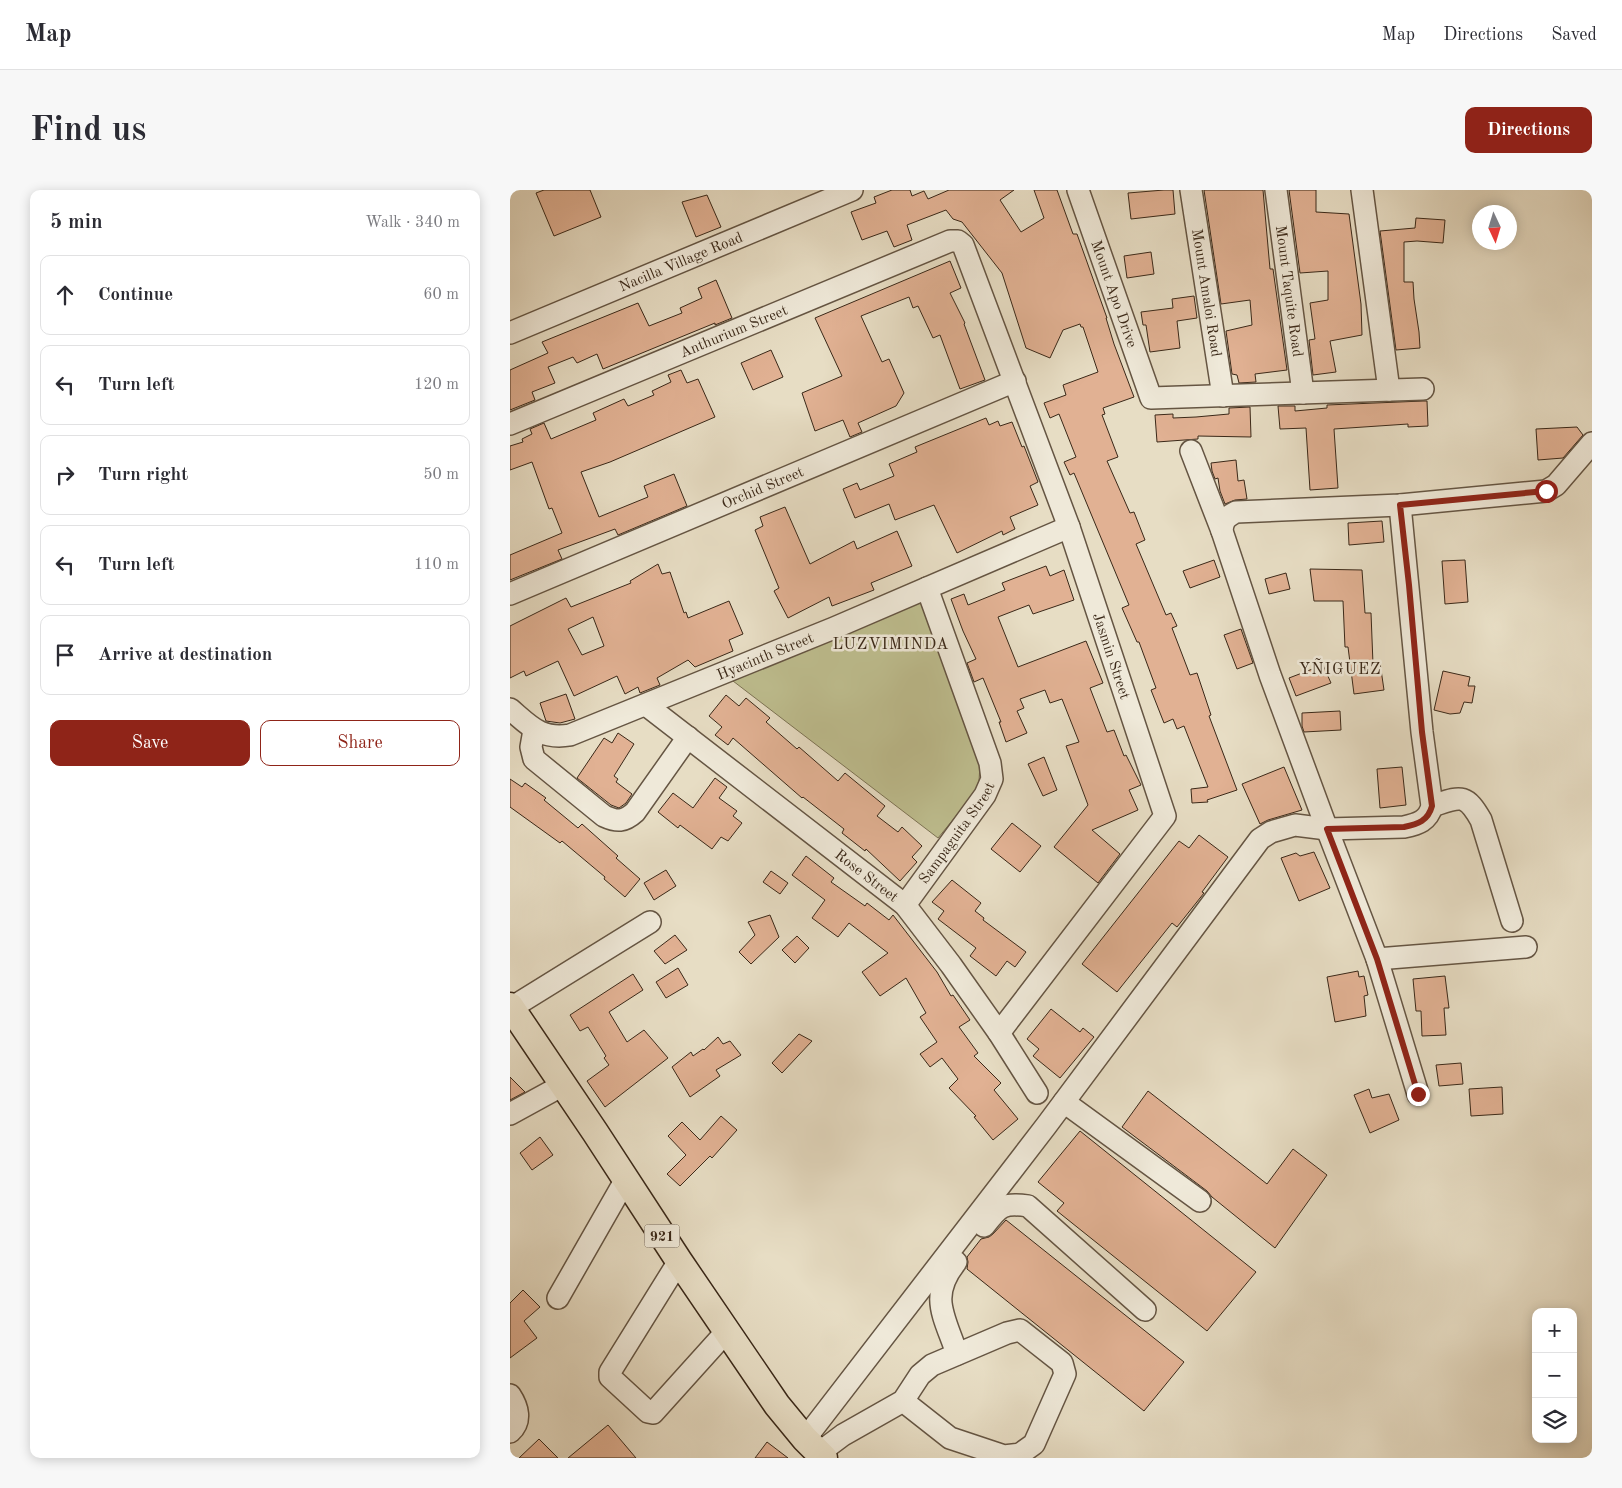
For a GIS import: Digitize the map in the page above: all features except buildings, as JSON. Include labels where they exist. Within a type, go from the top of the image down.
[{"type":"main road","name":"921","points":[[512,1013],[563,1085],[726,1332],[777,1405],[816,1450]]},
{"type":"street","name":"Nacilla Village Road","points":[[510,333],[817,197],[852,190]]},
{"type":"street","name":"Mount Apo Drive","points":[[1078,190],[1152,398],[1223,396]]},
{"type":"street","name":"Mount Amaloi Road","points":[[1191,190],[1223,396]]},
{"type":"street","name":"Mount Taquite Road","points":[[1276,190],[1303,393]]},
{"type":"street","points":[[1362,190],[1389,390]]},
{"type":"street","name":"Anthurium Street","points":[[510,424],[950,241],[958,241]]},
{"type":"street","name":"Jasmin Street","points":[[958,241],[963,245],[1069,527],[1165,816],[999,1033]]},
{"type":"street","name":"Orchid Street","points":[[510,594],[1015,381]]},
{"type":"street","points":[[1223,396],[1423,389]]},
{"type":"street","points":[[1222,531],[1223,523],[1227,516],[1236,512],[1400,505],[1546,491],[1556,485],[1592,443]]},
{"type":"street","points":[[1191,451],[1222,531],[1270,675],[1377,959],[1418,1094]]},
{"type":"street","points":[[816,1450],[1064,1102],[1260,839],[1271,832],[1295,825],[1327,829],[1404,827],[1423,820],[1430,814],[1432,806],[1422,732],[1400,505]]},
{"type":"street","name":"Hyacinth Street","points":[[534,730],[551,736],[570,736],[1069,527]]},
{"type":"street","name":"Sampaguita Street","points":[[905,905],[985,795],[992,779],[990,762],[927,588]]},
{"type":"street","name":"Rose Street","points":[[646,705],[905,905],[951,965],[999,1033],[1037,1092]]},
{"type":"street","points":[[510,709],[534,730],[531,747],[534,758],[604,816],[612,820],[620,821],[628,818],[635,812],[688,737]]},
{"type":"street","points":[[1432,806],[1455,798],[1465,799],[1472,805],[1481,820],[1512,922]]},
{"type":"street","points":[[512,1013],[650,922]]},
{"type":"street","points":[[1377,959],[1526,947]]},
{"type":"street","points":[[510,1114],[563,1085]]},
{"type":"street","points":[[1064,1102],[1200,1202]]},
{"type":"street","points":[[558,1298],[626,1179]]},
{"type":"street","points":[[957,1354],[939,1300],[941,1286],[950,1269],[998,1208],[1014,1204],[1028,1206],[1145,1310]]},
{"type":"street","points":[[678,1261],[610,1372],[610,1377],[648,1412],[653,1413],[726,1332]]},
{"type":"street","points":[[816,1450],[903,1401],[920,1375],[932,1365],[1007,1333],[1020,1330],[1062,1363],[1065,1374],[1034,1444],[1020,1454],[1004,1456],[950,1438],[903,1401]]},
{"type":"street","points":[[510,1395],[516,1404],[518,1413],[517,1421],[510,1432]]},
{"type":"green space","points":[[920,601],[980,764],[979,781],[974,794],[938,838],[733,681]]},
{"type":"district","name":"LUZVIMINDA","points":[[891,643]]},
{"type":"district","name":"YÑIGUEZ","points":[[1340,668]]},
{"type":"route","points":[[1418,1094],[1377,959],[1327,829],[1404,827],[1423,820],[1430,814],[1432,806],[1422,732],[1400,505],[1546,491]]}]
